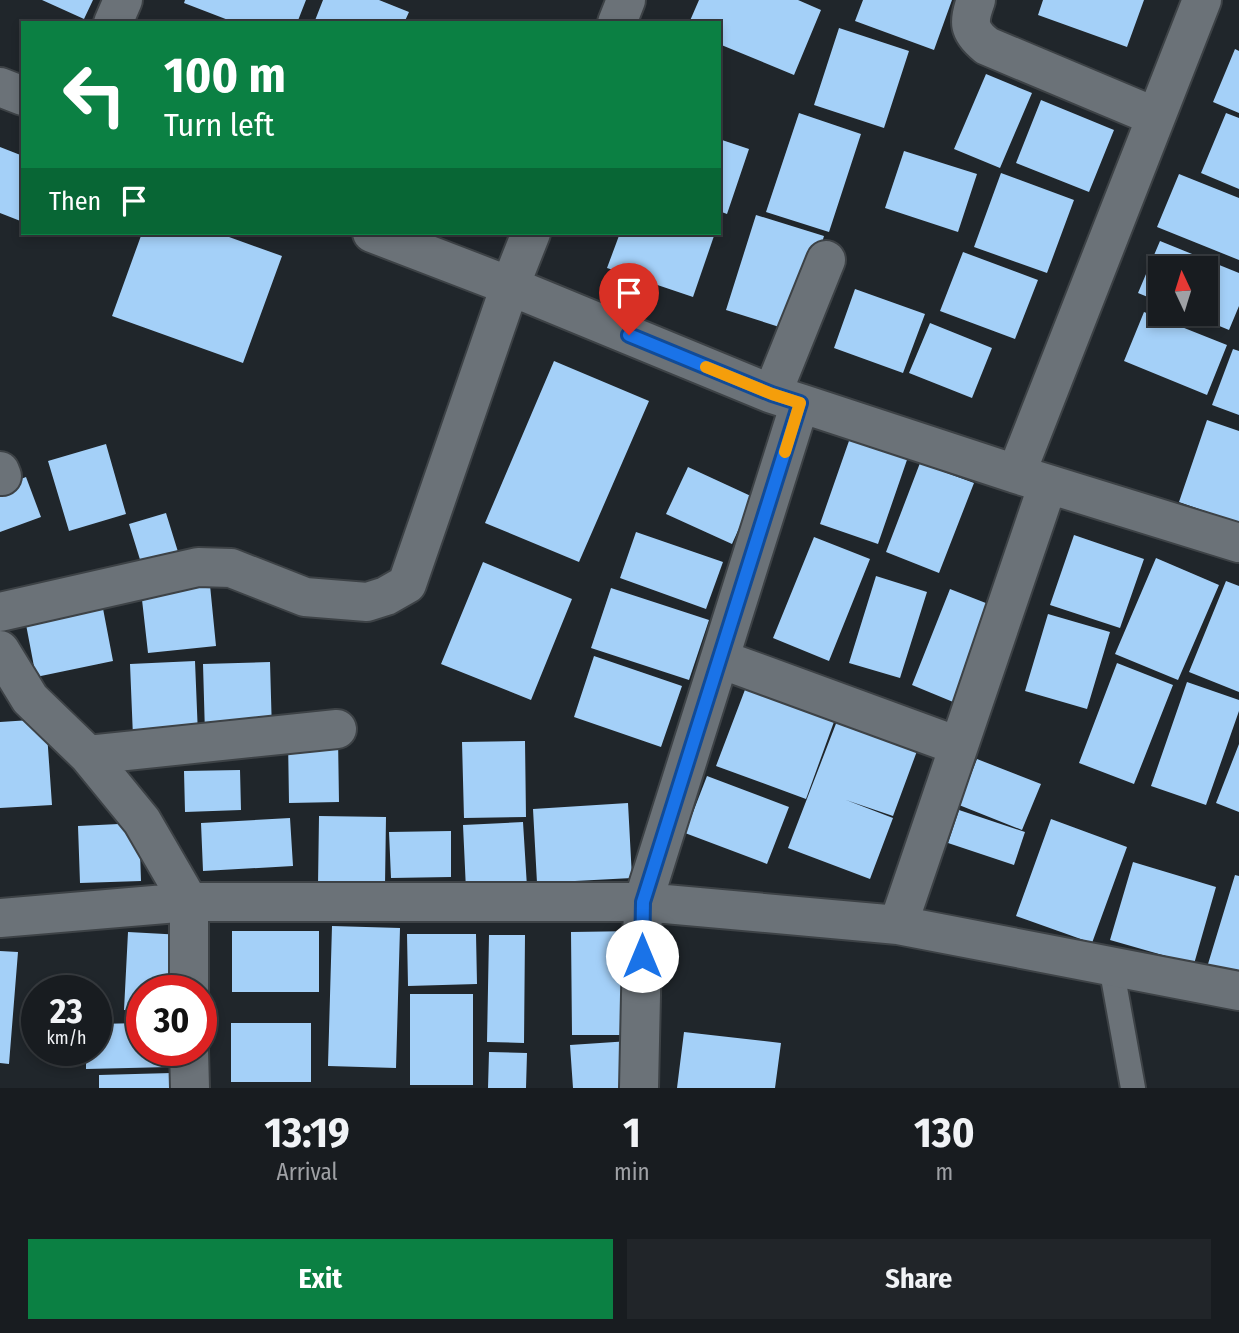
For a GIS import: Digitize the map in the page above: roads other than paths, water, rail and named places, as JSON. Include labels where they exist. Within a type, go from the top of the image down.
[{"type":"street","points":[[114,21],[123,0]]},
{"type":"street","points":[[618,21],[626,0]]},
{"type":"street","points":[[976,0],[970,16],[971,28],[977,38],[987,46],[1156,117]]},
{"type":"street","points":[[898,925],[958,746],[1032,479],[1156,117],[1202,0]]},
{"type":"street","points":[[0,87],[21,95]]},
{"type":"street","points":[[377,235],[510,286],[786,399],[1239,543]]},
{"type":"street","points":[[0,612],[198,567],[231,568],[305,597],[367,603],[407,584],[530,235]]},
{"type":"street","points":[[639,1088],[643,902],[720,659],[786,399],[826,260]]},
{"type":"street","points":[[0,650],[15,700],[88,755],[142,821],[189,902],[189,975]]},
{"type":"street","points":[[720,659],[958,746]]},
{"type":"street","points":[[88,755],[337,729]]},
{"type":"street","points":[[0,918],[189,902],[643,902],[898,925],[1239,990]]},
{"type":"street","points":[[190,1066],[190,1088]]},
{"type":"lane","points":[[1111,966],[1133,1088]]}]
